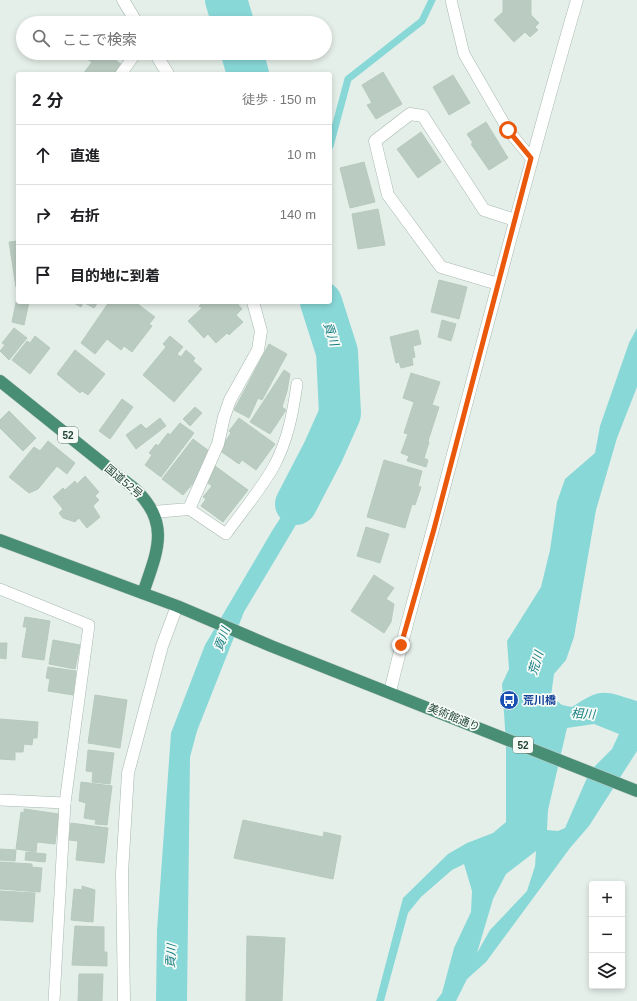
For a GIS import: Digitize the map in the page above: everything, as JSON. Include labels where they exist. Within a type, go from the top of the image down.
[{"type":"highway","name":"国道52号","points":[[0,381],[136,490],[148,502],[157,522],[157,552],[143,593]]},
{"type":"highway","name":"52","points":[[0,540],[177,606]]},
{"type":"highway","name":"美術館通り","points":[[177,606],[271,646],[637,791]]},
{"type":"street","points":[[123,0],[133,16]]},
{"type":"street","points":[[390,692],[401,645],[434,529],[531,158],[576,0]]},
{"type":"street","points":[[159,60],[167,72]]},
{"type":"street","points":[[498,284],[441,267],[388,195],[375,141],[410,114],[423,116],[484,210],[515,220]]},
{"type":"street","points":[[153,512],[189,509],[218,444],[224,417],[230,400],[258,350],[261,331],[254,304]]},
{"type":"street","points":[[124,1001],[122,873],[128,773],[162,646],[177,606]]},
{"type":"lane","points":[[451,0],[464,54],[508,130],[531,158]]},
{"type":"lane","points":[[122,72],[131,60]]},
{"type":"lane","points":[[189,509],[226,534],[274,467],[285,442],[293,413],[298,384]]},
{"type":"lane","points":[[0,588],[89,625],[65,803],[54,1001]]},
{"type":"lane","points":[[0,800],[65,803]]},
{"type":"water","points":[[637,328],[637,387],[617,438],[596,510],[574,637],[566,660],[554,674],[551,696],[562,705],[572,707],[590,696],[603,693],[610,693],[637,701],[637,751],[589,826],[570,848],[486,962],[467,979],[456,1001],[436,1001],[442,993],[454,948],[471,912],[472,891],[464,864],[452,870],[421,897],[408,913],[384,1001],[376,1001],[403,898],[448,854],[467,843],[493,833],[506,822],[506,743],[502,684],[509,669],[507,641],[541,587],[550,550],[557,502],[565,479],[595,453],[600,426],[629,343]],"holes":[[[594,724],[619,734],[612,749],[590,771],[565,828],[558,831],[547,830],[548,810],[567,728]],[[536,851],[535,866],[527,891],[490,930],[477,953],[493,899],[506,874]]]},
{"type":"water","points":[[323,452],[303,513],[244,612],[197,731],[190,757],[187,1001],[156,1001],[157,930],[171,733],[205,645],[272,531]]},
{"type":"building","points":[[503,0],[531,0],[531,15],[539,23],[535,27],[538,30],[530,37],[525,32],[514,42],[494,20],[503,12]]},
{"type":"building","points":[[89,60],[115,60],[122,65],[117,72],[84,72],[92,62]]},
{"type":"building","points":[[383,72],[402,104],[376,119],[367,105],[372,103],[362,85]]},
{"type":"building","points":[[453,75],[470,103],[449,115],[433,87]]},
{"type":"building","points":[[486,122],[508,158],[489,170],[471,144],[473,143],[467,134]]},
{"type":"building","points":[[421,132],[441,162],[418,178],[397,149]]},
{"type":"building","points":[[364,162],[375,202],[350,208],[340,168]]},
{"type":"building","points":[[378,209],[385,245],[358,249],[352,214]]},
{"type":"building","points":[[16,241],[16,287],[9,242]]},
{"type":"building","points":[[439,280],[467,287],[459,319],[431,312]]},
{"type":"building","points":[[16,303],[16,304],[29,304],[24,325],[12,322]]},
{"type":"building","points":[[87,304],[97,304],[94,308]]},
{"type":"building","points":[[108,304],[138,304],[155,317],[149,324],[152,326],[132,352],[124,346],[121,350],[107,339],[95,354],[81,343]]},
{"type":"building","points":[[202,304],[238,304],[242,309],[236,315],[243,322],[229,335],[227,333],[216,343],[208,334],[204,338],[188,321],[202,308],[199,306]]},
{"type":"building","points":[[442,320],[456,324],[451,341],[438,337]]},
{"type":"building","points":[[14,328],[27,338],[9,360],[0,351],[5,345],[2,343]]},
{"type":"building","points":[[418,330],[421,344],[413,346],[415,357],[412,358],[413,365],[401,368],[399,362],[396,363],[390,337]]},
{"type":"building","points":[[35,336],[50,348],[30,374],[12,360],[27,341],[30,343]]},
{"type":"building","points":[[170,336],[183,347],[177,354],[181,357],[186,350],[195,358],[193,361],[202,369],[174,402],[143,375],[166,347],[163,344]]},
{"type":"building","points":[[269,344],[287,354],[262,400],[258,398],[249,418],[234,410]]},
{"type":"building","points":[[75,350],[105,374],[88,395],[82,391],[80,393],[57,374]]},
{"type":"building","points":[[284,370],[290,374],[282,407],[286,410],[270,434],[250,422]]},
{"type":"building","points":[[411,373],[440,382],[432,405],[439,407],[424,458],[428,460],[426,467],[407,461],[409,456],[401,453],[408,434],[404,433],[414,402],[403,398]]},
{"type":"building","points":[[122,399],[133,407],[110,439],[99,431]]},
{"type":"building","points":[[195,407],[202,413],[190,426],[183,419]]},
{"type":"building","points":[[9,411],[36,438],[23,451],[0,428],[0,420]]},
{"type":"building","points":[[160,418],[166,426],[136,449],[126,435],[141,424],[146,429]]},
{"type":"building","points":[[239,418],[275,444],[256,470],[242,460],[239,464],[219,450],[231,433],[229,431]]},
{"type":"building","points":[[180,423],[194,433],[161,477],[145,465],[152,455],[149,453],[156,444],[158,446],[168,433],[170,435]]},
{"type":"building","points":[[193,439],[209,451],[194,482],[183,495],[162,479]]},
{"type":"building","points":[[48,441],[75,463],[67,474],[57,466],[38,489],[29,493],[9,477],[34,447],[40,451]]},
{"type":"building","points":[[384,460],[422,471],[418,486],[421,487],[415,505],[412,504],[405,528],[367,517]]},
{"type":"building","points":[[215,466],[248,490],[223,522],[201,506],[206,499],[203,497],[212,486],[208,483]]},
{"type":"building","points":[[85,476],[99,492],[95,496],[99,500],[93,506],[100,517],[87,528],[79,518],[75,522],[63,518],[59,513],[63,509],[53,497],[63,488],[65,490],[75,481],[77,484]]},
{"type":"building","points":[[366,527],[389,534],[380,563],[357,556]]},
{"type":"building","points":[[374,575],[394,588],[386,599],[394,604],[391,622],[384,633],[351,611]]},
{"type":"building","points":[[25,617],[50,621],[44,660],[22,657],[27,627],[23,627]]},
{"type":"building","points":[[53,640],[80,645],[75,669],[49,664]]},
{"type":"building","points":[[0,643],[7,643],[6,659],[0,658]]},
{"type":"building","points":[[48,667],[76,671],[73,695],[48,691],[50,679],[46,678]]},
{"type":"building","points":[[95,695],[127,700],[120,748],[88,743]]},
{"type":"building","points":[[0,719],[38,722],[37,738],[33,738],[32,745],[24,744],[23,752],[15,752],[15,760],[0,759]]},
{"type":"building","points":[[88,750],[114,753],[110,784],[92,782],[93,772],[86,771]]},
{"type":"building","points":[[81,782],[112,786],[107,825],[95,824],[96,820],[84,818],[86,803],[79,801]]},
{"type":"building","points":[[24,809],[59,814],[55,844],[37,842],[36,852],[16,849],[21,812],[24,813]]},
{"type":"building","points":[[243,820],[323,837],[324,832],[341,836],[333,879],[234,858]]},
{"type":"building","points":[[71,823],[108,828],[104,863],[76,860],[78,841],[69,840]]},
{"type":"building","points":[[0,849],[16,850],[15,861],[0,860]]},
{"type":"building","points":[[26,852],[46,854],[45,862],[25,860]]},
{"type":"building","points":[[0,862],[32,864],[32,867],[42,868],[40,892],[0,889]]},
{"type":"building","points":[[82,886],[95,890],[93,922],[71,920],[74,889],[82,890]]},
{"type":"building","points":[[0,891],[35,893],[33,922],[0,920]]},
{"type":"building","points":[[75,926],[104,927],[104,952],[107,952],[107,966],[72,965]]},
{"type":"building","points":[[247,936],[285,938],[282,1001],[246,1001]]},
{"type":"building","points":[[79,974],[103,974],[102,1001],[78,1001]]},
{"type":"waterway","name":"貢川","points":[[226,0],[231,16]]},
{"type":"waterway","points":[[332,139],[348,79],[422,21],[432,0]]},
{"type":"waterway","name":"貢川","points":[[244,60],[247,72]]},
{"type":"waterway","name":"貢川","points":[[296,504],[323,452],[340,414],[337,352],[322,304]]},
{"type":"place","name":"荒川橋","points":[[509,700]]},
{"type":"route","points":[[401,645],[434,529],[531,158],[508,130]]},
{"type":"water label","name":"荒川","points":[[536,663]]},
{"type":"water label","name":"相川","points":[[583,714]]}]
